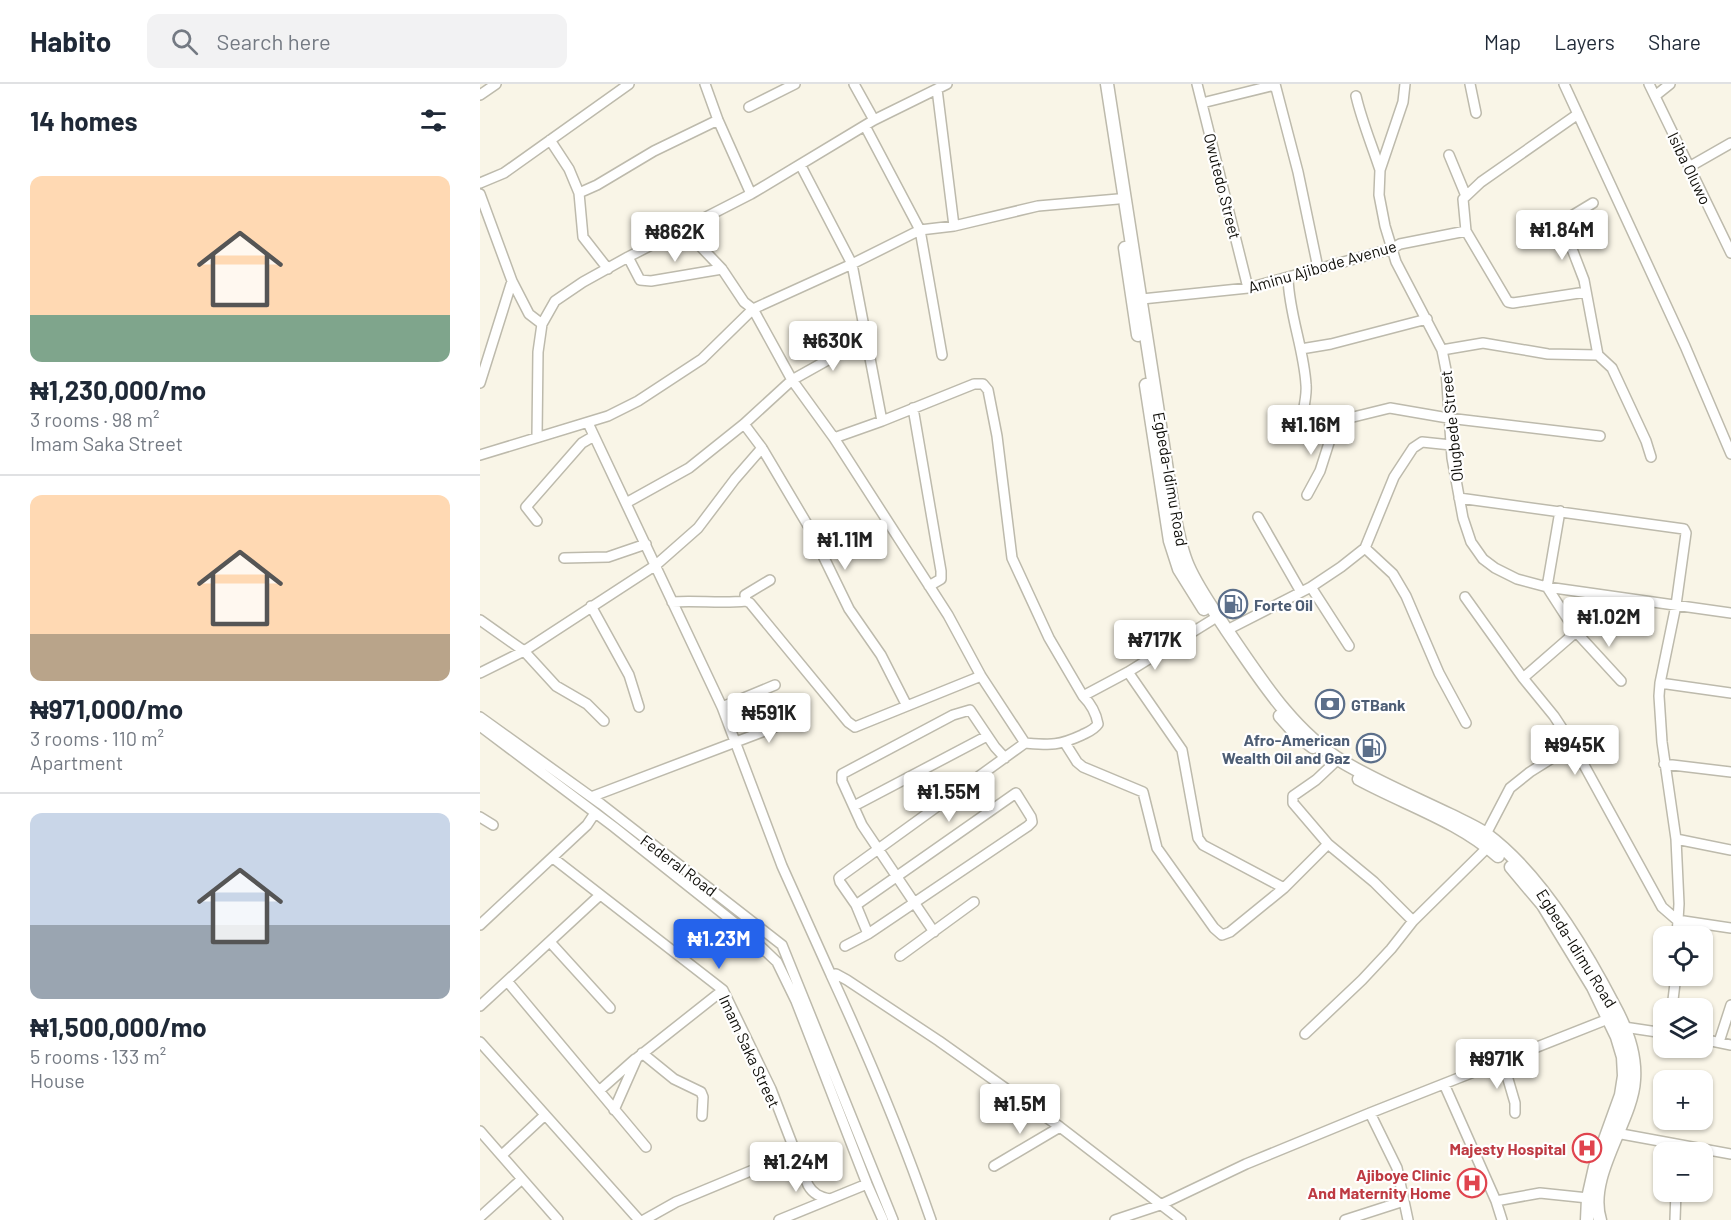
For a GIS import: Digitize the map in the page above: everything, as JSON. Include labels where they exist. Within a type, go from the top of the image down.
[{"type":"main road","name":"Egbeda-Idimu Road","points":[[1100,84],[1170,541],[1179,569],[1193,593],[1277,713],[1296,734],[1333,764],[1486,834],[1534,880],[1554,904],[1597,984],[1623,1057],[1624,1076],[1621,1095],[1601,1146],[1588,1198],[1587,1220]]},
{"type":"main road","name":"Egbeda-Idimu Road","points":[[1107,84],[1173,509],[1180,543],[1188,566],[1200,589],[1257,675],[1290,716],[1317,742],[1343,762],[1415,802],[1488,847],[1512,868],[1543,905],[1597,984],[1624,1027],[1632,1056],[1634,1079],[1630,1101],[1616,1133],[1603,1173],[1598,1195],[1600,1220]]},
{"type":"street","points":[[480,95],[496,84]]},
{"type":"street","points":[[480,183],[504,173],[629,84]]},
{"type":"street","points":[[705,84],[718,120],[751,194]]},
{"type":"street","points":[[749,107],[795,84]]},
{"type":"street","points":[[854,84],[874,120]]},
{"type":"street","points":[[537,436],[538,352],[542,324],[555,301],[583,282],[628,257],[801,166],[874,120],[947,84]]},
{"type":"street","name":"Owutedo Street","points":[[1197,84],[1248,288]]},
{"type":"street","name":"Olugbede Street","points":[[1405,84],[1403,102],[1380,170],[1379,195],[1392,249],[1442,350],[1446,370],[1450,445],[1459,498],[1471,542],[1483,559],[1517,579],[1547,587],[1731,613]]},
{"type":"street","points":[[1470,84],[1476,113]]},
{"type":"street","points":[[1564,84],[1685,346],[1731,454]]},
{"type":"street","name":"Isiba Oluwo","points":[[1650,84],[1730,249]]},
{"type":"street","points":[[1655,96],[1670,84]]},
{"type":"street","points":[[1202,103],[1275,85],[1299,172],[1318,268]]},
{"type":"street","points":[[937,89],[954,226]]},
{"type":"street","points":[[1356,96],[1366,134],[1373,147],[1380,170]]},
{"type":"street","points":[[1578,114],[1481,182],[1466,196],[1462,204],[1466,231],[1508,302],[1586,292]]},
{"type":"street","points":[[579,193],[597,185],[654,151],[718,120]]},
{"type":"street","points":[[865,126],[920,230],[942,355]]},
{"type":"street","points":[[550,140],[569,169],[579,193],[583,237],[608,269]]},
{"type":"street","points":[[1689,167],[1731,143]]},
{"type":"street","points":[[1449,155],[1466,196]]},
{"type":"street","points":[[801,166],[852,264],[882,421]]},
{"type":"street","points":[[480,194],[512,281],[529,314],[542,324]]},
{"type":"street","points":[[480,455],[537,436],[588,423],[638,401],[702,358],[753,309],[920,230],[954,226],[1038,206],[1118,199]]},
{"type":"street","points":[[1540,235],[1562,224],[1593,203]]},
{"type":"street","points":[[1562,224],[1586,292],[1598,355],[1612,368],[1646,441],[1651,457]]},
{"type":"street","points":[[683,228],[722,269],[744,302],[753,309],[792,380],[834,438],[948,615],[981,676],[1025,743]]},
{"type":"street","name":"Aminu Ajibode Avenue","points":[[1142,298],[1248,288],[1392,249],[1400,244],[1466,231]]},
{"type":"street","points":[[628,257],[640,280],[651,281],[722,269]]},
{"type":"street","points":[[1288,279],[1288,290],[1301,349],[1306,386],[1302,417],[1335,424],[1347,418],[1390,408],[1448,418],[1600,436]]},
{"type":"street","points":[[480,383],[512,281]]},
{"type":"street","points":[[1301,349],[1331,344],[1427,319]]},
{"type":"street","points":[[1442,350],[1483,343],[1548,354],[1598,355]]},
{"type":"street","points":[[626,503],[689,468],[744,424],[792,380],[842,352],[869,349]]},
{"type":"street","points":[[834,438],[974,384],[983,384],[988,390],[996,436],[1012,558],[1049,638],[1083,696],[1089,702],[1098,724],[1094,729],[1065,743],[1057,745],[1025,743],[839,878],[856,905],[868,934]]},
{"type":"street","points":[[913,408],[941,571],[940,579],[929,586]]},
{"type":"street","points":[[588,423],[722,707],[782,866],[871,1063],[931,1220]]},
{"type":"street","points":[[744,424],[762,448],[810,530],[849,609],[881,655],[907,706]]},
{"type":"street","points":[[1307,495],[1320,471],[1335,424]]},
{"type":"street","points":[[537,521],[526,507],[582,444],[594,436]]},
{"type":"street","points":[[1227,630],[1311,587],[1365,548],[1394,477],[1413,448],[1422,441],[1450,445]]},
{"type":"street","points":[[480,673],[524,651],[656,565],[698,528],[762,448]]},
{"type":"street","points":[[1459,498],[1684,529],[1686,532],[1676,605],[1659,683],[1659,715],[1664,764],[1676,839],[1679,904],[1677,926]]},
{"type":"street","points":[[1560,512],[1547,587],[1576,632],[1621,681]]},
{"type":"street","points":[[1258,517],[1301,592]]},
{"type":"street","points":[[564,558],[608,557],[646,544]]},
{"type":"street","points":[[1365,548],[1393,574],[1406,596],[1439,673],[1466,723]]},
{"type":"street","points":[[746,601],[749,591],[770,580]]},
{"type":"street","points":[[1311,587],[1349,646]]},
{"type":"street","points":[[1465,597],[1573,745],[1662,907],[1677,920],[1731,928]]},
{"type":"street","points":[[672,602],[746,601],[756,609],[848,722],[855,727],[981,676]]},
{"type":"street","points":[[591,606],[629,675],[639,707]]},
{"type":"street","points":[[480,620],[524,651],[556,686],[587,704],[604,721]]},
{"type":"street","points":[[1083,696],[1128,672],[1212,620]]},
{"type":"street","points":[[1523,678],[1576,632]]},
{"type":"street","points":[[1128,672],[1182,750],[1198,838],[1203,845],[1284,888]]},
{"type":"street","points":[[1659,683],[1731,693]]},
{"type":"street","points":[[722,707],[775,685]]},
{"type":"street","points":[[934,932],[862,825],[842,781],[842,774],[961,712],[970,710],[1005,758]]},
{"type":"street","name":"Federal Road","points":[[480,717],[591,797],[782,945],[892,1220]]},
{"type":"street","points":[[591,797],[791,721]]},
{"type":"street","name":"Federal Road","points":[[480,726],[740,927],[777,962],[796,1001],[883,1220]]},
{"type":"street","points":[[854,806],[987,736]]},
{"type":"street","points":[[1065,743],[1083,767],[1143,792],[1157,848],[1214,928],[1222,935],[1230,932],[1284,888],[1328,844]]},
{"type":"street","points":[[1486,834],[1510,788],[1530,772],[1573,745]]},
{"type":"street","points":[[1333,764],[1316,780],[1293,796],[1292,800],[1328,844],[1374,882],[1413,921]]},
{"type":"street","points":[[1664,764],[1731,772]]},
{"type":"street","points":[[845,946],[868,934],[1028,826],[1032,822],[1031,817],[1016,793],[856,905]]},
{"type":"street","points":[[480,924],[553,858],[587,825],[595,813]]},
{"type":"street","points":[[480,817],[493,825]]},
{"type":"street","points":[[1676,839],[1731,850]]},
{"type":"street","points":[[1305,1034],[1362,980],[1391,950],[1413,921],[1488,847]]},
{"type":"street","name":"Imam Saka Street","points":[[553,858],[723,990],[771,1089],[794,1153],[812,1191],[830,1199]]},
{"type":"street","points":[[700,896],[706,886]]},
{"type":"street","points":[[480,1006],[600,894]]},
{"type":"street","points":[[900,956],[974,902]]},
{"type":"street","points":[[550,942],[610,1008]]},
{"type":"street","points":[[831,975],[836,974],[856,985],[1060,1127],[1181,1220]]},
{"type":"street","points":[[507,981],[646,1147]]},
{"type":"street","points":[[599,1090],[723,990]]},
{"type":"street","points":[[1719,1042],[1731,1005]]},
{"type":"street","points":[[1115,1220],[1160,1205],[1237,1168],[1608,1019]]},
{"type":"street","points":[[1624,1027],[1653,1031]]},
{"type":"street","points":[[1713,1041],[1731,1045]]},
{"type":"street","points":[[480,1042],[639,1220]]},
{"type":"street","points":[[614,1110],[640,1055]]},
{"type":"street","points":[[640,1055],[674,1079],[701,1092],[703,1096],[702,1116]]},
{"type":"street","points":[[1503,1062],[1515,1103],[1515,1113]]},
{"type":"street","points":[[1444,1084],[1496,1201],[1502,1220]]},
{"type":"street","points":[[1370,1113],[1396,1168],[1408,1220]]},
{"type":"street","points":[[502,1155],[545,1115]]},
{"type":"street","points":[[994,1166],[1060,1127]]},
{"type":"street","points":[[480,1131],[558,1220]]},
{"type":"street","points":[[1616,1133],[1653,1143]]},
{"type":"street","points":[[1713,1152],[1731,1154]]},
{"type":"street","points":[[644,1220],[676,1202],[794,1153]]},
{"type":"street","points":[[480,1217],[522,1179]]},
{"type":"street","points":[[779,1220],[867,1184]]},
{"type":"street","points":[[1496,1201],[1540,1193],[1588,1198]]},
{"type":"street","points":[[1345,1220],[1404,1201]]},
{"type":"street","points":[[1675,1220],[1676,1202]]},
{"type":"place","name":"Forte Oil","points":[[1233,604]]},
{"type":"place","name":"GTBank","points":[[1330,704]]},
{"type":"place","name":"Afro-American Wealth Oil and Gaz","points":[[1371,748]]},
{"type":"place","name":"Majesty Hospital","points":[[1587,1148]]},
{"type":"place","name":"Ajiboye Clinic And Maternity Home","points":[[1472,1183]]}]
